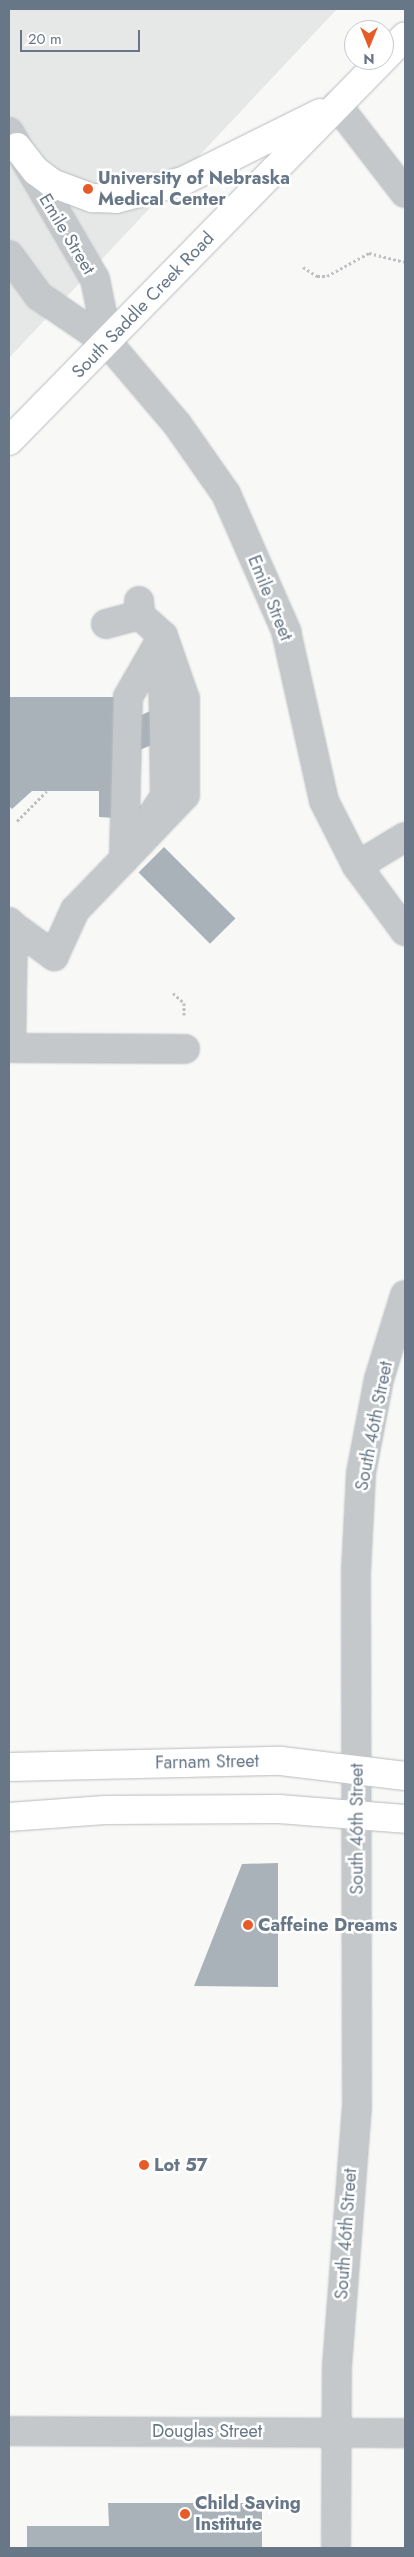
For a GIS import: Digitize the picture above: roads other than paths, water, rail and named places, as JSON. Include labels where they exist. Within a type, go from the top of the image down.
[{"type":"main road","name":"South Saddle Creek Road","points":[[394,48],[405,36]]},
{"type":"main road","name":"South Saddle Creek Road","points":[[9,441],[108,343],[372,70]]},
{"type":"main road","points":[[13,140],[36,172],[52,183],[92,198],[116,199],[183,181],[337,105]]},
{"type":"main road","name":"Farnam Street","points":[[9,1767],[281,1761],[405,1776]]},
{"type":"main road","points":[[9,1817],[106,1810],[279,1809],[405,1819]]},
{"type":"street","points":[[337,105],[405,193]]},
{"type":"street","name":"Emile Street","points":[[13,140],[95,279],[108,343]]},
{"type":"street","name":"Emile Street","points":[[9,255],[39,296],[108,343],[177,424],[226,494],[286,631],[324,801],[357,866],[405,931]]},
{"type":"street","points":[[11,924],[54,956],[75,910],[124,859],[165,796],[163,636],[139,608],[106,624]]},
{"type":"street","points":[[124,859],[128,796],[128,697],[163,636]]},
{"type":"street","points":[[357,866],[405,837]]},
{"type":"street","points":[[11,924],[10,1048],[185,1049]]},
{"type":"street","name":"South 46th Street","points":[[336,2548],[338,2347],[357,2106],[356,1572],[361,1473],[379,1379],[405,1295]]},
{"type":"street","name":"Douglas Street","points":[[9,2431],[405,2433]]},
{"type":"place","name":"University of Nebraska Medical Center","points":[[88,189]]},
{"type":"place","name":"Caffeine Dreams","points":[[248,1925]]},
{"type":"place","name":"Lot 57","points":[[144,2165]]},
{"type":"place","name":"Child Saving Institute","points":[[185,2514]]}]
